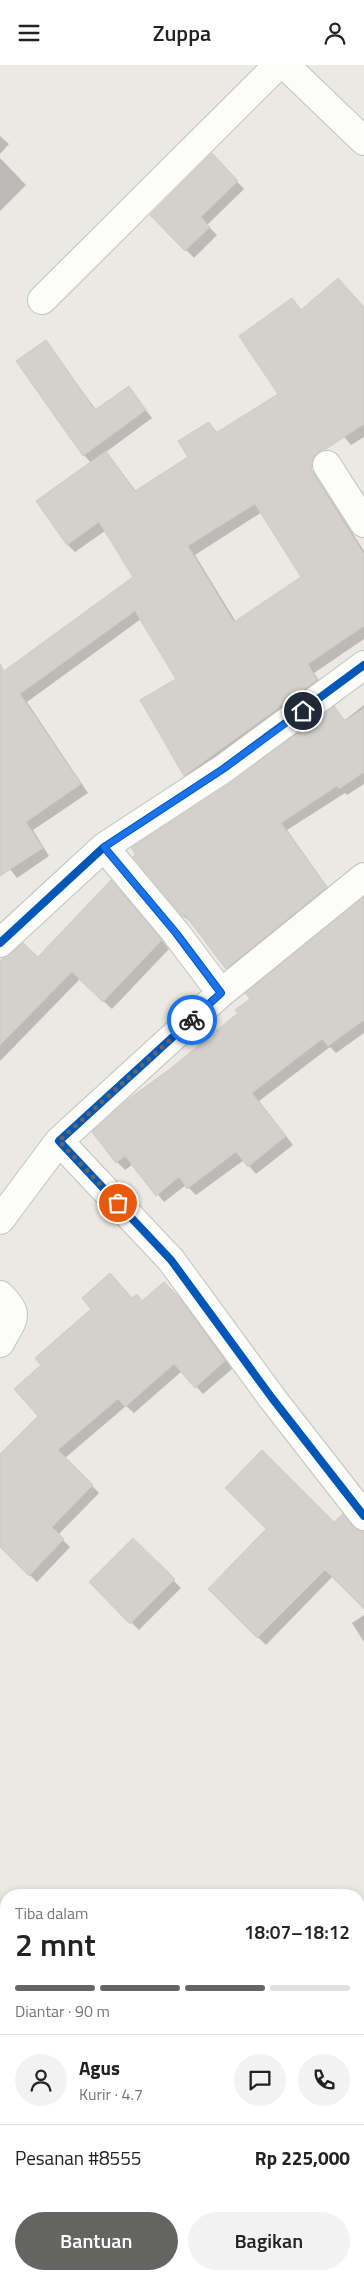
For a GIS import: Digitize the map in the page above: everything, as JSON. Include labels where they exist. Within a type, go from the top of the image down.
[{"type":"street","points":[[42,299],[277,66],[286,66],[364,141]]},
{"type":"street","points":[[327,465],[364,523]]},
{"type":"street","points":[[0,943],[104,847],[223,769],[364,665]]},
{"type":"street","points":[[104,847],[176,933],[221,993]]},
{"type":"street","points":[[0,1220],[59,1141],[221,993],[364,877]]},
{"type":"street","points":[[59,1141],[171,1260],[272,1398],[364,1517]]},
{"type":"street","points":[[0,1295],[14,1311],[13,1318],[0,1343]]},
{"type":"building","points":[[212,153],[238,181],[201,217],[210,227],[185,251],[150,215]]},
{"type":"building","points":[[338,278],[364,307],[364,424],[326,449],[318,452],[313,458],[311,470],[364,554],[364,626],[308,664],[317,680],[184,776],[140,700],[176,679],[135,611],[20,694],[81,784],[26,822],[43,848],[0,876],[0,664],[4,671],[133,577],[99,522],[67,545],[36,501],[106,451],[135,491],[188,457],[178,441],[209,422],[216,433],[278,394],[239,336],[292,298],[301,310]],"holes":[[[255,504],[301,577],[234,622],[188,546]]]},
{"type":"building","points":[[46,340],[95,410],[129,386],[146,410],[83,456],[16,361]]},
{"type":"building","points":[[334,706],[345,721],[364,708],[364,772],[339,789],[337,786],[281,823],[327,887],[226,969],[185,915],[183,917],[133,857],[136,854],[131,848],[232,782]]},
{"type":"building","points":[[111,880],[162,940],[103,1002],[72,972],[0,1045],[0,961],[23,943],[38,957]]},
{"type":"building","points":[[364,897],[364,1020],[328,1046],[322,1039],[252,1093],[286,1136],[248,1167],[236,1152],[187,1189],[179,1177],[156,1196],[125,1156],[116,1163],[92,1132],[126,1101],[170,1069],[238,1013],[235,1010],[250,999],[245,993]]},
{"type":"building","points":[[110,1273],[132,1298],[137,1294],[142,1301],[164,1282],[180,1298],[225,1361],[195,1388],[174,1364],[125,1407],[118,1399],[58,1450],[93,1485],[52,1527],[64,1539],[29,1576],[0,1547],[0,1454],[38,1416],[14,1389],[41,1365],[35,1358],[91,1309],[82,1298]]},
{"type":"building","points":[[262,1450],[334,1522],[343,1514],[352,1526],[364,1532],[364,1609],[325,1570],[257,1638],[208,1589],[266,1529],[225,1488]]},
{"type":"building","points":[[133,1538],[175,1579],[130,1624],[89,1582]]},
{"type":"cycle path","points":[[0,943],[104,847],[223,769],[364,665]]},
{"type":"cycle path","points":[[104,847],[176,933],[221,993],[59,1141],[171,1260],[272,1398],[364,1516]]},
{"type":"way so far","points":[[118,1203],[59,1141],[192,1020]]},
{"type":"route","points":[[192,1020],[221,993],[176,933],[104,847],[223,769],[303,711]]}]
